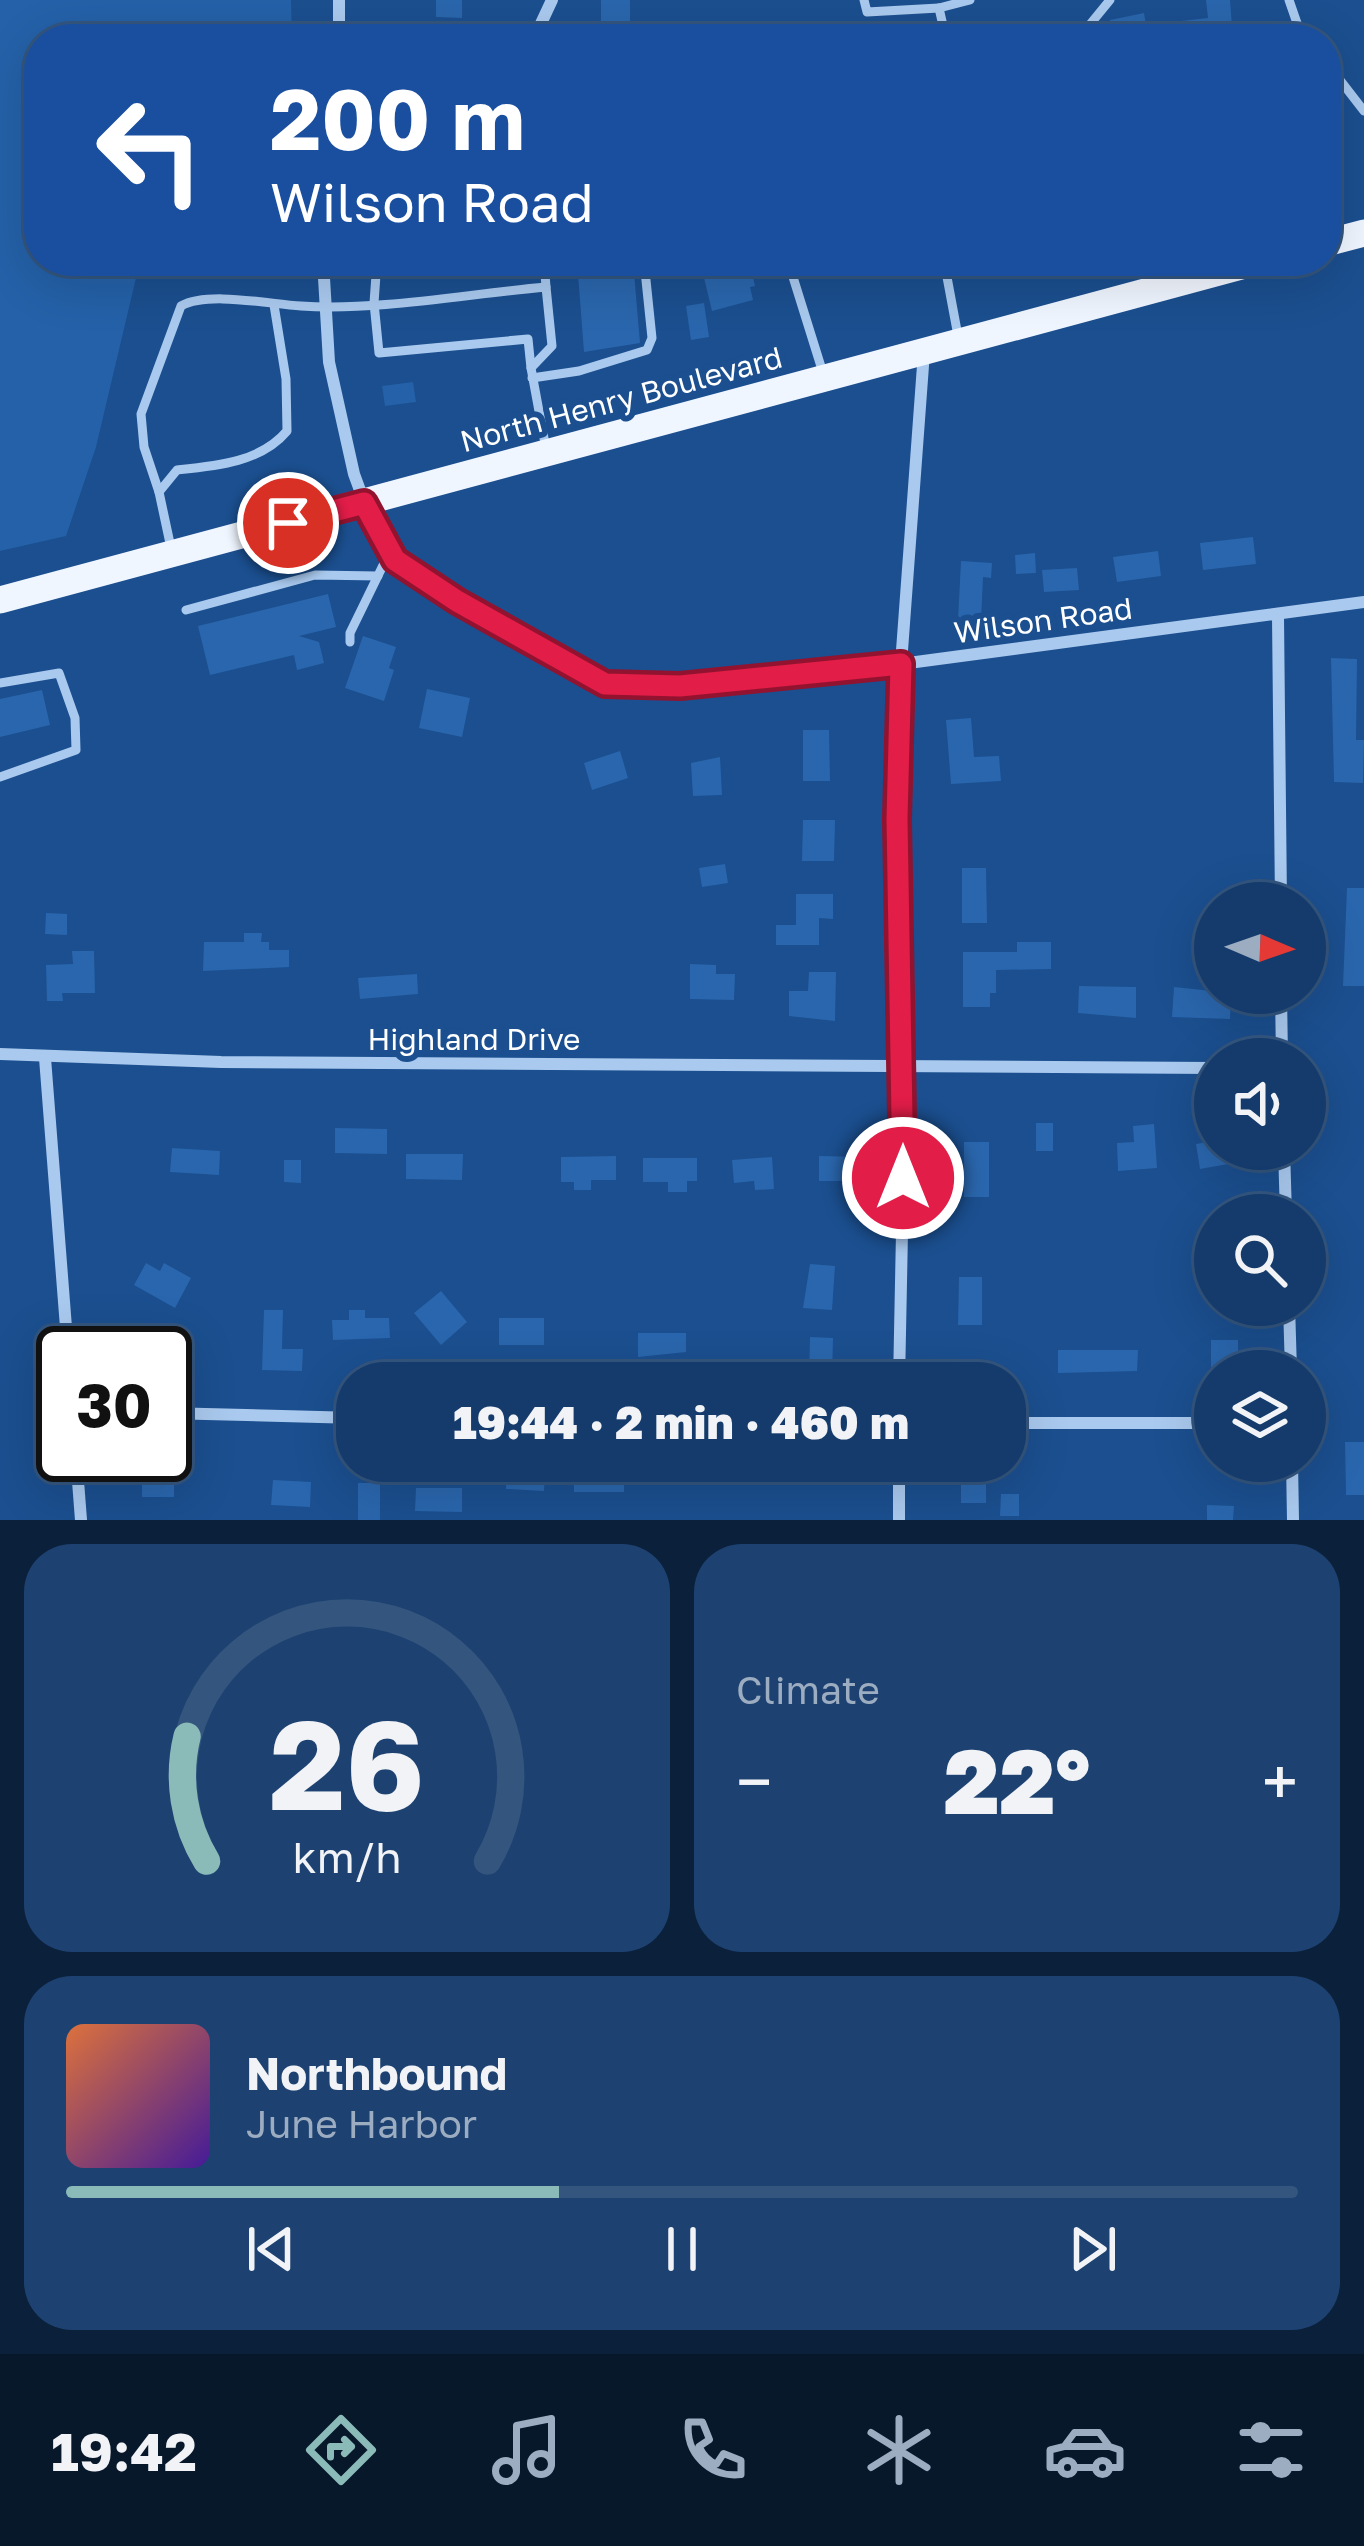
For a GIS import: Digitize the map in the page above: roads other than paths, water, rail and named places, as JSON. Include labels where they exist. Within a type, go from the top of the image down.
[{"type":"main road","name":"North Henry Boulevard","points":[[0,600],[925,351],[1171,276]]},
{"type":"street","name":"Wilson Road","points":[[322,276],[334,387],[364,503],[395,560],[457,601],[605,684],[680,686],[901,664],[1364,602]]},
{"type":"street","points":[[899,1362],[902,1064],[897,819],[901,664],[925,351]]},
{"type":"street","points":[[1278,616],[1281,882]]},
{"type":"street","name":"Highland Drive","points":[[0,1054],[221,1063],[1194,1068]]},
{"type":"street","points":[[45,1058],[66,1326]]},
{"type":"street","points":[[192,1414],[336,1417]]},
{"type":"street","points":[[1026,1424],[1194,1423]]},
{"type":"street","points":[[78,1482],[81,1520]]},
{"type":"street","points":[[898,1482],[899,1520]]},
{"type":"street","points":[[1292,1482],[1293,1520]]},
{"type":"lane","points":[[864,0],[867,12],[939,8],[970,0]]},
{"type":"lane","points":[[1090,24],[1110,0]]},
{"type":"lane","points":[[939,8],[943,24]]},
{"type":"lane","points":[[1341,81],[1364,111]]},
{"type":"lane","points":[[376,276],[379,353],[528,340],[547,454]]},
{"type":"lane","points":[[531,373],[552,346],[545,276]]},
{"type":"lane","points":[[531,373],[579,370],[647,350],[652,338],[646,276]]},
{"type":"lane","points":[[793,276],[825,378]]},
{"type":"lane","points":[[947,276],[959,341]]},
{"type":"lane","points":[[172,553],[144,447],[141,414],[181,306],[209,296],[323,308],[546,287]]},
{"type":"lane","points":[[159,492],[177,470],[271,451],[287,431],[286,379],[274,305]]},
{"type":"lane","points":[[350,642],[350,633],[390,551]]},
{"type":"lane","points":[[186,610],[315,575],[378,576]]},
{"type":"lane","points":[[0,683],[58,673],[75,718],[76,750],[0,777]]}]
